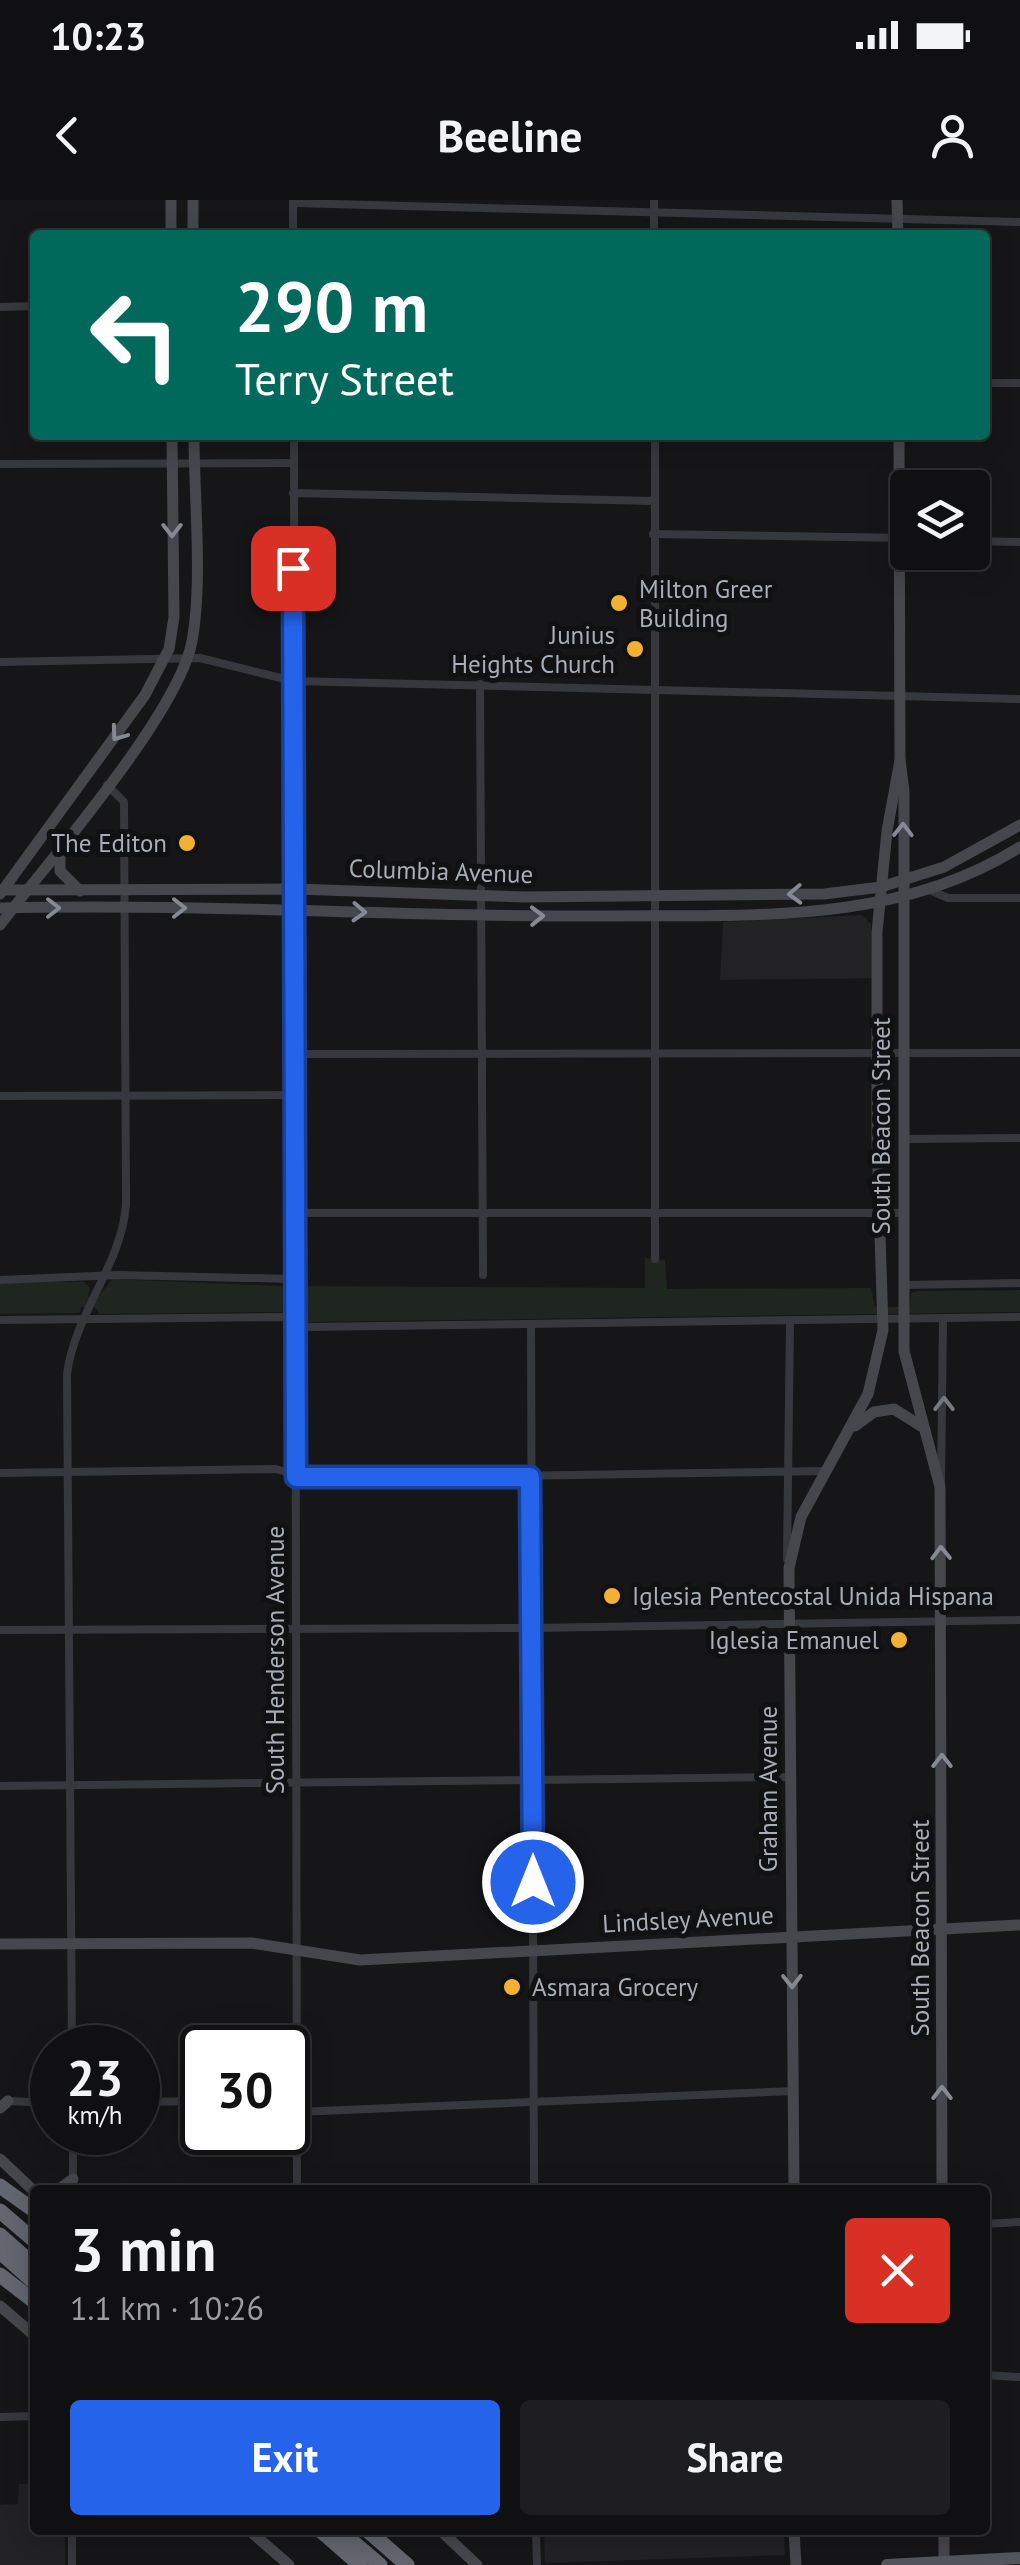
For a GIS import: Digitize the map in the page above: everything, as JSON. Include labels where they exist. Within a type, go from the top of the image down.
[{"type":"highway","points":[[0,2186],[30,2207]]},
{"type":"highway","points":[[0,2210],[30,2237]]},
{"type":"highway","points":[[0,2232],[30,2258]]},
{"type":"highway","points":[[0,2252],[30,2279]]},
{"type":"highway","points":[[0,2276],[30,2298]]},
{"type":"highway","points":[[329,2535],[380,2562]]},
{"type":"highway","points":[[349,2535],[380,2562]]},
{"type":"highway","points":[[370,2535],[380,2562]]},
{"type":"main road","points":[[887,2565],[1020,2558]]},
{"type":"street","points":[[171,200],[172,230]]},
{"type":"street","points":[[193,200],[193,230]]},
{"type":"street","points":[[654,200],[654,230]]},
{"type":"street","points":[[898,200],[898,230]]},
{"type":"street","points":[[293,230],[293,202],[1020,222]]},
{"type":"street","points":[[0,307],[30,306]]},
{"type":"street","points":[[990,383],[1020,384]]},
{"type":"street","points":[[1,891],[146,695],[164,660],[174,616],[172,440]]},
{"type":"street","points":[[0,925],[7,908],[27,890],[107,785],[168,698],[188,658],[194,617],[194,440]]},
{"type":"street","name":"South Henderson Avenue","points":[[294,440],[294,2025]]},
{"type":"street","points":[[655,440],[655,1259]]},
{"type":"street","points":[[899,440],[901,470]]},
{"type":"street","points":[[0,464],[294,463]]},
{"type":"street","points":[[293,493],[654,501]]},
{"type":"street","points":[[653,534],[890,538]]},
{"type":"street","points":[[990,541],[1020,542]]},
{"type":"street","points":[[900,760],[903,570]]},
{"type":"street","points":[[0,662],[188,658],[293,681],[1020,699]]},
{"type":"street","points":[[480,684],[483,1274]]},
{"type":"street","name":"South Beacon Street","points":[[900,760],[904,1351],[940,1487]]},
{"type":"street","name":"South Beacon Street","points":[[884,1322],[876,1055],[879,904],[900,760]]},
{"type":"street","points":[[72,2025],[68,1374],[82,1318],[124,1224],[124,802],[107,785]]},
{"type":"street","name":"Columbia Avenue","points":[[1,891],[296,889],[480,897],[824,894],[902,881],[967,856],[1020,825]]},
{"type":"street","points":[[61,846],[60,872],[80,891]]},
{"type":"street","name":"Columbia Avenue","points":[[7,908],[296,909],[480,916],[798,912],[879,904],[932,892],[1020,847]]},
{"type":"street","points":[[932,892],[948,898],[1020,898]]},
{"type":"street","points":[[294,1054],[1020,1052]]},
{"type":"street","points":[[0,1096],[294,1095]]},
{"type":"street","points":[[905,1139],[1020,1138]]},
{"type":"street","points":[[294,1213],[905,1213]]},
{"type":"street","points":[[0,1280],[293,1279]]},
{"type":"street","points":[[904,1285],[1020,1283]]},
{"type":"street","points":[[0,1320],[283,1317],[305,1327],[904,1322],[1020,1317]]},
{"type":"street","name":"South Beacon Street","points":[[942,2185],[943,1320]]},
{"type":"street","name":"Graham Avenue","points":[[790,1322],[791,1464],[786,1471],[794,2185]]},
{"type":"street","name":"Graham Avenue","points":[[789,1568],[801,1516],[851,1428],[876,1372],[884,1322]]},
{"type":"street","points":[[531,1326],[534,2185]]},
{"type":"street","points":[[851,1428],[874,1412],[894,1409],[921,1426]]},
{"type":"street","points":[[0,1472],[276,1469],[296,1477],[530,1477],[825,1471]]},
{"type":"street","points":[[0,1630],[532,1628],[1020,1620]]},
{"type":"street","points":[[0,1786],[791,1777]]},
{"type":"street","name":"Lindsley Avenue","points":[[0,1944],[252,1943],[360,1960],[1020,1925]]},
{"type":"street","points":[[310,2111],[793,2092]]},
{"type":"street","points":[[3,2103],[30,2103]]},
{"type":"street","points":[[73,2155],[73,2184]]},
{"type":"street","name":"South Henderson Avenue","points":[[297,2155],[298,2185]]},
{"type":"street","points":[[0,2160],[30,2186]]},
{"type":"street","points":[[990,2224],[1020,2222]]},
{"type":"street","points":[[0,2306],[30,2332]]},
{"type":"street","points":[[990,2376],[1020,2377]]},
{"type":"street","points":[[0,2416],[30,2416]]},
{"type":"street","points":[[72,2535],[72,2565]]},
{"type":"street","points":[[254,2535],[289,2565]]},
{"type":"street","points":[[445,2535],[477,2565]]},
{"type":"street","points":[[536,2535],[537,2565]]},
{"type":"street","points":[[794,2535],[796,2565]]},
{"type":"street","points":[[944,2535],[944,2564]]},
{"type":"street","points":[[262,2542],[275,2565]]},
{"type":"shaded area","points":[[862,915],[871,924],[872,978],[720,980],[723,922]]},
{"type":"shaded area","points":[[645,1258],[665,1260],[667,1289],[871,1288],[875,1307],[910,1307],[911,1293],[917,1291],[1020,1290],[1020,1312],[305,1322],[297,1306],[281,1312],[100,1314],[94,1307],[82,1307],[79,1313],[0,1314],[0,1282],[84,1282],[90,1288],[88,1297],[99,1296],[112,1279],[283,1286],[287,1296],[298,1295],[299,1286],[645,1288]]},
{"type":"shaded area","points":[[19,2484],[30,2484],[30,2535],[65,2535],[65,2565],[0,2565],[0,2505],[18,2504]]},
{"type":"shaded area","points":[[544,2535],[784,2535],[785,2555],[545,2563]]},
{"type":"place","name":"Milton Greer Building","points":[[619,603]]},
{"type":"place","name":"Junius Heights Church","points":[[635,649]]},
{"type":"place","name":"The Editon","points":[[187,843]]},
{"type":"place","name":"Iglesia Pentecostal Unida Hispana","points":[[612,1596]]},
{"type":"place","name":"Iglesia Emanuel","points":[[899,1640]]},
{"type":"place","name":"Asmara Grocery","points":[[512,1987]]},
{"type":"route","points":[[293,568],[296,919],[292,1302],[296,1477],[530,1477],[533,1882]]}]
